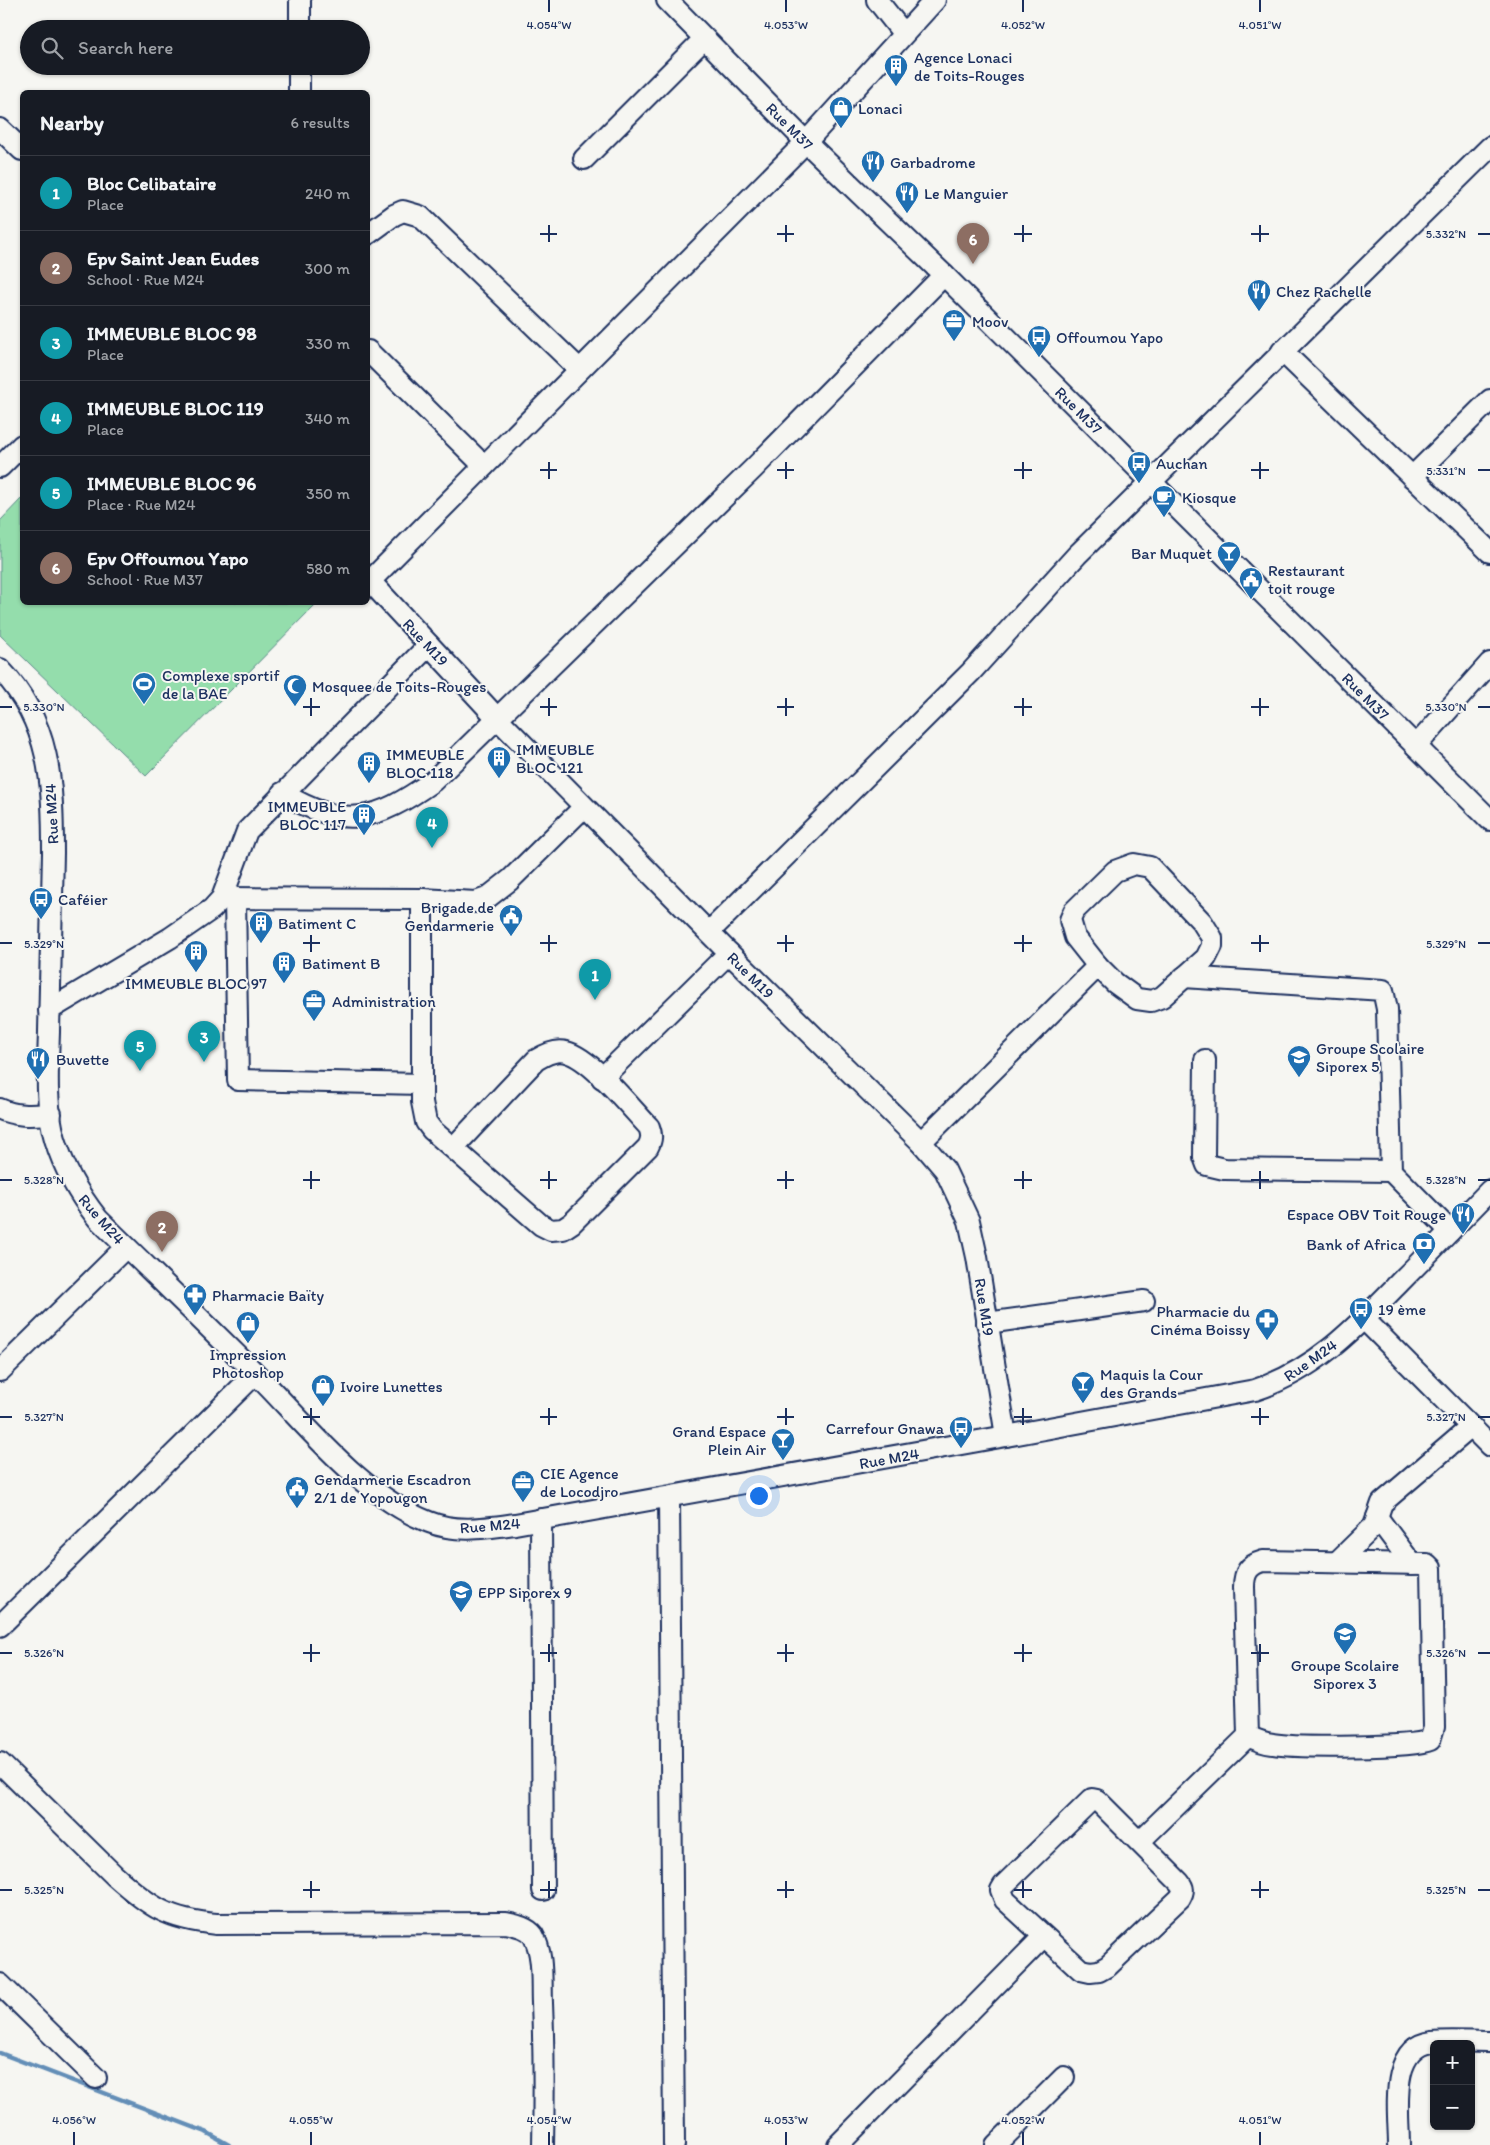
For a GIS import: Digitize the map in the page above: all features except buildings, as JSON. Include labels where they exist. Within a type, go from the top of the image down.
[{"type":"street","points":[[300,0],[300,20]]},
{"type":"street","name":"Rue M37","points":[[667,0],[806,142],[944,275],[1490,820]]},
{"type":"street","points":[[876,0],[904,33]]},
{"type":"street","points":[[370,579],[806,142],[935,0]]},
{"type":"street","points":[[584,159],[704,39]]},
{"type":"street","points":[[299,75],[299,90]]},
{"type":"street","points":[[0,129],[20,148]]},
{"type":"street","points":[[709,932],[971,672],[1077,555],[1490,147]]},
{"type":"street","points":[[370,233],[394,215],[403,211],[420,216],[579,369]]},
{"type":"street","points":[[282,793],[305,807],[322,814],[342,818],[371,815],[396,804],[433,781],[753,469],[944,275]]},
{"type":"street","points":[[1282,351],[1490,552]]},
{"type":"street","points":[[370,353],[484,466]]},
{"type":"street","points":[[1412,477],[1490,400]]},
{"type":"street","points":[[0,468],[20,447]]},
{"type":"street","name":"Rue M19","points":[[370,581],[497,718],[584,807],[728,953],[921,1142],[946,1170],[969,1221],[977,1257],[1006,1436]]},
{"type":"street","points":[[422,1084],[238,1080],[228,898],[247,830],[429,645]]},
{"type":"street","points":[[1416,746],[1490,664]]},
{"type":"street","name":"Rue M24","points":[[0,669],[25,701],[39,729],[48,759],[53,818],[48,1065],[51,1114],[55,1137],[65,1167],[81,1197],[98,1219],[256,1374],[346,1466],[385,1498],[408,1513],[447,1528],[490,1528],[669,1497],[1006,1436],[1245,1391],[1272,1384],[1305,1367],[1328,1351],[1364,1319],[1490,1190]]},
{"type":"street","points":[[49,1010],[170,938],[228,898],[422,899],[476,902],[487,898],[510,880],[584,807]]},
{"type":"street","points":[[1143,865],[1150,868],[1202,922],[1212,938],[1212,946],[1206,958],[1184,978],[1162,997],[1151,1001],[1137,998],[1128,993],[1098,966],[1080,945],[1071,930],[1070,920],[1074,912],[1115,871],[1124,866],[1143,865]]},
{"type":"street","points":[[422,899],[422,1102],[426,1122],[432,1130],[492,1185],[541,1225],[551,1230],[563,1229],[579,1216],[652,1141],[649,1127],[602,1078],[577,1056],[564,1051],[543,1056],[536,1060],[453,1148]]},
{"type":"street","points":[[602,1078],[728,953]]},
{"type":"street","points":[[921,1142],[1098,966]]},
{"type":"street","points":[[1184,978],[1383,990],[1386,1009],[1391,1171],[1450,1231]]},
{"type":"street","points":[[1205,1060],[1204,1156],[1207,1165],[1224,1169],[1391,1171]]},
{"type":"street","points":[[0,1109],[13,1114],[51,1114]]},
{"type":"street","points":[[0,1371],[126,1247]]},
{"type":"street","points":[[987,1323],[1144,1301]]},
{"type":"street","points":[[1364,1319],[1490,1446]]},
{"type":"street","points":[[0,1626],[256,1374]]},
{"type":"street","points":[[1337,1562],[1374,1526],[1382,1503],[1471,1427]]},
{"type":"street","points":[[669,1497],[674,2145]]},
{"type":"street","points":[[1378,1517],[1412,1564]]},
{"type":"street","points":[[541,1519],[543,1890]]},
{"type":"street","points":[[1140,1841],[1248,1736],[1244,1578],[1248,1569],[1254,1563],[1264,1561],[1427,1564],[1431,1568],[1434,1727],[1430,1740],[1424,1743],[1386,1745],[1300,1746],[1275,1745],[1248,1736]]},
{"type":"street","points":[[0,1763],[121,1881],[170,1916],[191,1922],[216,1924],[506,1923],[520,1926],[532,1933],[538,1946],[540,1965],[545,2077],[543,2145]]},
{"type":"street","points":[[1092,1799],[1097,1800],[1140,1841],[1183,1887],[1180,1898],[1108,1966],[1099,1971],[1081,1970],[1043,1937],[1005,1900],[1001,1890],[1092,1799]]},
{"type":"street","points":[[838,2145],[1043,1937]]},
{"type":"street","points":[[0,1984],[96,2078]]},
{"type":"street","points":[[1399,2145],[1399,2077],[1403,2062],[1412,2049],[1430,2042],[1490,2042]]},
{"type":"street","points":[[996,2145],[1064,2078]]},
{"type":"green space","name":"Complexe sportif de la BAE","points":[[20,500],[20,605],[315,605],[146,776],[0,635],[0,521]]},
{"type":"waterway","points":[[0,2053],[206,2132],[229,2145]]},
{"type":"place","name":"Agence Lonaci de Toits-Rouges","points":[[896,87]]},
{"type":"place","name":"Lonaci","points":[[841,129]]},
{"type":"place","name":"Garbadrome","points":[[873,183]]},
{"type":"place","name":"Le Manguier","points":[[907,214]]},
{"type":"place","name":"Epv Offoumou Yapo","points":[[973,264]]},
{"type":"place","name":"Chez Rachelle","points":[[1259,312]]},
{"type":"place","name":"Moov","points":[[954,342]]},
{"type":"place","name":"Offoumou Yapo","points":[[1039,358]]},
{"type":"place","name":"Auchan","points":[[1139,484]]},
{"type":"place","name":"Kiosque","points":[[1164,518]]},
{"type":"place","name":"Bar Muquet","points":[[1229,574]]},
{"type":"place","name":"Restaurant toit rouge","points":[[1251,600]]},
{"type":"place","name":"Complexe sportif de la BAE","points":[[144,705]]},
{"type":"place","name":"Mosquee de Toits-Rouges","points":[[295,707]]},
{"type":"place","name":"IMMEUBLE BLOC 121","points":[[499,779]]},
{"type":"place","name":"IMMEUBLE BLOC 118","points":[[369,784]]},
{"type":"place","name":"IMMEUBLE BLOC 117","points":[[364,836]]},
{"type":"place","name":"IMMEUBLE BLOC 119","points":[[432,848]]},
{"type":"place","name":"Caféier","points":[[41,920]]},
{"type":"place","name":"Brigade de Gendarmerie","points":[[511,937]]},
{"type":"place","name":"Batiment C","points":[[261,944]]},
{"type":"place","name":"IMMEUBLE BLOC 97","points":[[196,973]]},
{"type":"place","name":"Batiment B","points":[[284,984]]},
{"type":"place","name":"Bloc Celibataire","points":[[595,1000]]},
{"type":"place","name":"Administration","points":[[314,1022]]},
{"type":"place","name":"IMMEUBLE BLOC 98","points":[[204,1062]]},
{"type":"place","name":"IMMEUBLE BLOC 96","points":[[140,1071]]},
{"type":"place","name":"Groupe Scolaire Siporex 5","points":[[1299,1078]]},
{"type":"place","name":"Buvette","points":[[38,1080]]},
{"type":"place","name":"Espace OBV Toit Rouge","points":[[1463,1235]]},
{"type":"place","name":"Epv Saint Jean Eudes","points":[[162,1252]]},
{"type":"place","name":"Bank of Africa","points":[[1424,1265]]},
{"type":"place","name":"Pharmacie Baïty","points":[[195,1316]]},
{"type":"place","name":"19 ème","points":[[1361,1330]]},
{"type":"place","name":"Pharmacie du Cinéma Boissy","points":[[1267,1341]]},
{"type":"place","name":"Impression Photoshop","points":[[248,1344]]},
{"type":"place","name":"Maquis la Cour des Grands","points":[[1083,1404]]},
{"type":"place","name":"Ivoire Lunettes","points":[[323,1407]]},
{"type":"place","name":"Carrefour Gnawa","points":[[961,1449]]},
{"type":"place","name":"Grand Espace Plein Air","points":[[783,1461]]},
{"type":"place","name":"CIE Agence de Locodjro","points":[[523,1503]]},
{"type":"place","name":"Gendarmerie Escadron 2/1 de Yopougon","points":[[297,1509]]},
{"type":"place","name":"EPP Siporex 9","points":[[461,1613]]},
{"type":"place","name":"Groupe Scolaire Siporex 3","points":[[1345,1655]]}]
